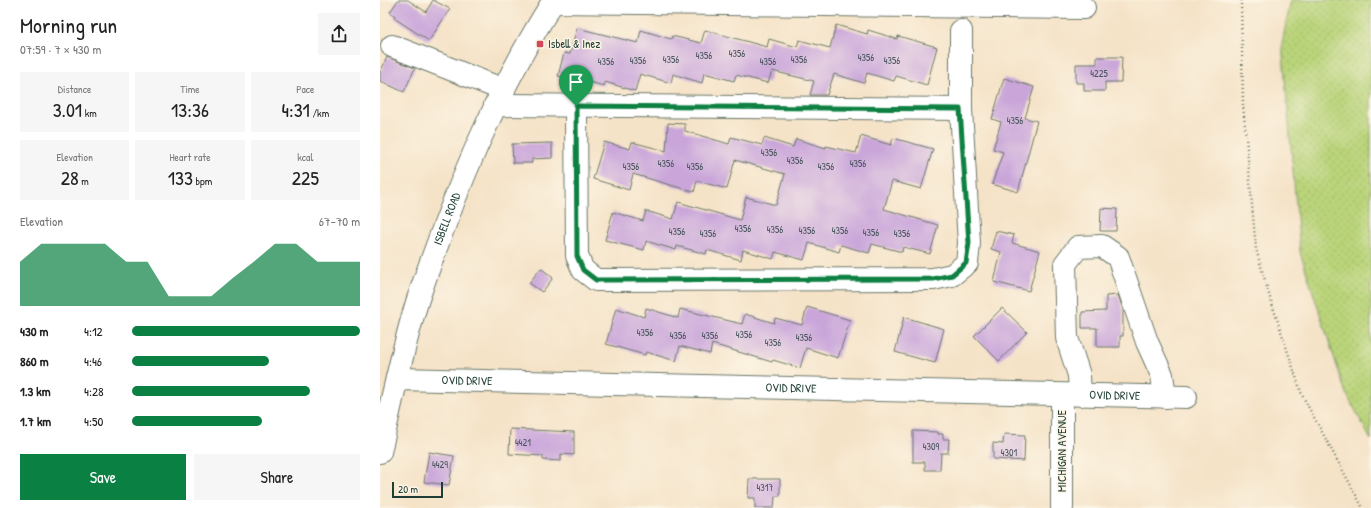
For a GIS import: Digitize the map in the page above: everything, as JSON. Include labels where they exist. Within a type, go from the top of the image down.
[{"type":"street","points":[[553,1],[1084,8]]},
{"type":"street","name":"ISBELL ROAD","points":[[380,452],[397,379],[418,300],[472,153],[499,98],[553,1]]},
{"type":"street","points":[[576,106],[577,256],[583,270],[596,280],[933,279],[952,275],[966,263],[969,243],[960,109],[961,31]]},
{"type":"street","points":[[392,46],[499,98],[576,106],[960,109]]},
{"type":"street","name":"MICHIGAN AVENUE","points":[[1062,508],[1071,395],[1079,375],[1067,338],[1065,264],[1078,247],[1102,246],[1118,257],[1147,342],[1162,375],[1175,397]]},
{"type":"street","name":"OVID DRIVE","points":[[397,379],[1175,397]]},
{"type":"path","points":[[1241,0],[1243,104],[1256,249],[1271,301],[1302,395],[1363,508]]},
{"type":"green space","points":[[1291,0],[1371,0],[1371,440],[1345,391],[1300,252],[1282,43]]},
{"type":"building","points":[[398,0],[408,0],[426,12],[433,0],[450,9],[429,41],[394,18],[395,16],[390,12]]},
{"type":"building","points":[[836,25],[867,34],[868,30],[897,39],[898,36],[937,47],[927,85],[896,76],[894,81],[867,73],[864,83],[834,74],[827,95],[810,95],[814,81],[772,71],[768,83],[736,75],[734,81],[704,73],[702,83],[673,74],[671,83],[640,74],[635,91],[605,82],[604,86],[574,78],[574,80],[558,76],[564,53],[570,54],[577,28],[638,43],[641,30],[671,39],[672,36],[701,43],[705,30],[767,47],[769,39],[797,47],[799,40],[830,48]]},
{"type":"building","points":[[387,57],[415,68],[404,92],[380,81],[380,73]]},
{"type":"building","points":[[1097,57],[1122,57],[1121,82],[1105,82],[1105,91],[1084,91],[1084,83],[1076,83],[1076,64],[1097,64]]},
{"type":"building","points":[[1004,78],[1034,87],[1025,118],[1037,121],[1018,192],[992,184],[1003,152],[993,149],[1001,122],[992,119]]},
{"type":"building","points":[[668,123],[685,124],[685,131],[729,144],[731,137],[762,145],[764,138],[793,147],[796,139],[826,148],[826,146],[856,153],[861,136],[891,145],[893,138],[933,149],[921,189],[892,181],[884,209],[938,225],[930,254],[903,247],[902,252],[872,244],[869,253],[841,245],[839,252],[809,243],[804,260],[775,252],[773,259],[743,250],[741,260],[707,250],[706,254],[677,246],[676,250],[646,241],[644,250],[605,240],[613,212],[643,221],[646,211],[673,219],[678,202],[740,220],[746,197],[776,205],[785,174],[735,160],[727,189],[697,181],[694,192],[633,174],[629,190],[593,179],[604,142],[630,149],[632,142],[666,151]]},
{"type":"building","points":[[552,143],[552,158],[532,159],[532,163],[513,163],[512,144]]},
{"type":"building","points":[[1101,208],[1117,209],[1116,231],[1100,231]]},
{"type":"building","points":[[996,231],[1014,235],[1012,243],[1040,251],[1029,291],[994,282],[1001,252],[991,249]]},
{"type":"building","points":[[541,268],[553,278],[542,292],[529,283]]},
{"type":"building","points":[[1118,295],[1123,309],[1123,336],[1120,336],[1120,347],[1097,347],[1097,328],[1082,328],[1082,312],[1106,311],[1106,296]]},
{"type":"building","points":[[807,307],[850,320],[838,358],[806,348],[800,368],[773,360],[772,362],[712,344],[710,354],[680,346],[676,361],[646,352],[645,355],[606,344],[616,308],[644,317],[646,308],[678,318],[680,309],[742,324],[745,314],[774,323],[775,318],[802,325]]},
{"type":"building","points":[[1002,308],[1027,332],[999,361],[974,336]]},
{"type":"building","points":[[904,317],[944,329],[935,363],[895,352]]},
{"type":"building","points":[[510,429],[574,432],[574,455],[561,454],[561,461],[543,460],[543,456],[509,454]]},
{"type":"building","points":[[913,431],[938,432],[938,434],[943,434],[943,439],[949,439],[948,453],[941,453],[940,470],[925,470],[925,462],[913,462]]},
{"type":"building","points":[[1004,434],[1025,435],[1024,461],[993,459],[993,443],[1003,444]]},
{"type":"building","points":[[429,452],[454,456],[449,485],[424,482]]},
{"type":"building","points":[[749,479],[780,479],[780,496],[775,496],[774,508],[755,508],[755,498],[748,498]]},
{"type":"place","name":"Isbell & Inez","points":[[540,44]]},
{"type":"route","points":[[576,106],[960,109],[969,243],[966,263],[952,275],[933,279],[596,280],[583,270],[577,256],[576,106]]}]
